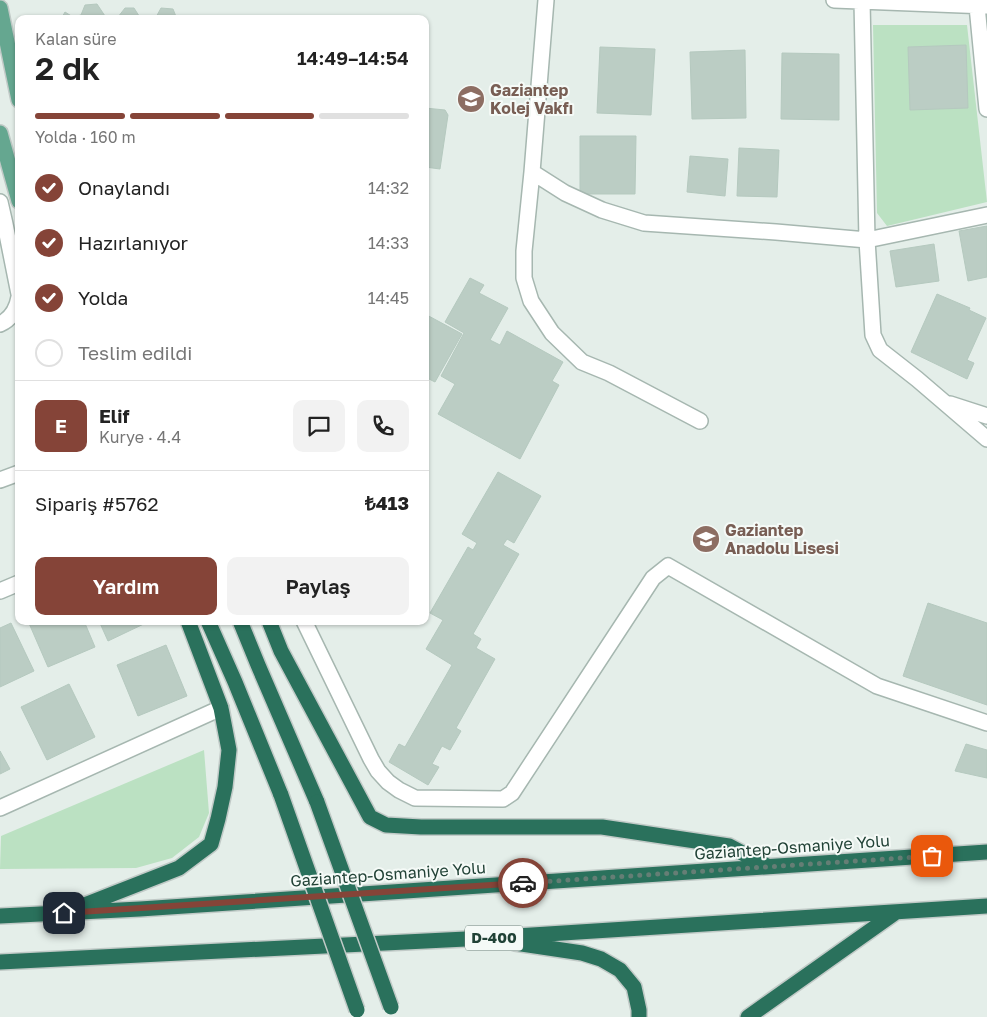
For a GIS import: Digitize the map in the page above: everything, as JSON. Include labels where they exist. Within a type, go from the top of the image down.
[{"type":"highway","points":[[64,913],[179,868],[211,844],[225,787],[228,750],[221,708],[190,625]]},
{"type":"highway","points":[[210,625],[281,795],[358,1013]]},
{"type":"highway","points":[[242,625],[316,802],[392,1012]]},
{"type":"highway","points":[[270,625],[281,651],[370,817],[386,825],[602,827],[730,846],[766,866]]},
{"type":"highway","name":"Gaziantep-Osmaniye Yolu","points":[[0,916],[987,852]]},
{"type":"highway","name":"D-400","points":[[0,962],[486,938],[987,906]]},
{"type":"highway","points":[[748,1017],[896,912]]},
{"type":"highway","points":[[486,938],[582,953],[601,959],[620,970],[634,987],[639,1010],[638,1017]]},
{"type":"main road","points":[[1,14],[15,81]]},
{"type":"main road","points":[[0,133],[15,186]]},
{"type":"street","points":[[546,0],[524,251],[524,278],[532,301],[552,333],[582,362],[609,373],[700,421]]},
{"type":"street","points":[[834,0],[982,6],[987,109]]},
{"type":"street","points":[[862,1],[867,240],[873,335],[880,350],[987,439]]},
{"type":"street","points":[[532,172],[565,193],[602,210],[644,223],[867,240],[987,215]]},
{"type":"street","points":[[0,202],[15,274]]},
{"type":"street","points":[[0,324],[12,315],[15,308]]},
{"type":"street","points":[[942,401],[987,416]]},
{"type":"street","points":[[0,480],[15,475]]},
{"type":"street","points":[[306,625],[375,765],[388,782],[414,798],[502,799],[512,793],[653,578],[668,566],[877,686],[987,723]]},
{"type":"street","points":[[0,591],[15,585]]},
{"type":"street","points":[[0,808],[221,708]]},
{"type":"green space","points":[[873,25],[967,25],[987,202],[887,226],[877,213]]},
{"type":"green space","points":[[204,750],[209,813],[199,837],[172,858],[136,868],[0,869],[1,836]]},
{"type":"building","points":[[97,4],[104,15],[81,15],[85,5]]},
{"type":"building","points":[[125,8],[134,8],[138,15],[120,15]]},
{"type":"building","points":[[161,8],[173,9],[175,15],[157,15]]},
{"type":"building","points":[[966,45],[968,108],[910,110],[908,47]]},
{"type":"building","points":[[600,47],[655,49],[651,115],[597,113]]},
{"type":"building","points":[[745,50],[746,118],[692,119],[690,52]]},
{"type":"building","points":[[782,53],[839,54],[839,120],[781,119]]},
{"type":"building","points":[[429,108],[445,110],[448,115],[440,169],[429,168]]},
{"type":"building","points":[[580,136],[636,136],[635,194],[580,194]]},
{"type":"building","points":[[739,148],[779,150],[777,197],[737,196]]},
{"type":"building","points":[[690,156],[728,159],[725,196],[687,192]]},
{"type":"building","points":[[987,226],[987,277],[968,281],[959,231]]},
{"type":"building","points":[[934,244],[939,281],[896,287],[890,251]]},
{"type":"building","points":[[470,278],[484,285],[479,293],[508,308],[490,340],[500,345],[507,331],[563,362],[552,381],[559,385],[520,459],[438,414],[455,384],[441,376],[464,333],[445,322]]},
{"type":"building","points":[[937,294],[970,308],[969,310],[986,318],[967,360],[974,363],[967,379],[911,352]]},
{"type":"building","points":[[429,316],[462,334],[435,382],[429,379]]},
{"type":"building","points":[[498,472],[541,496],[514,543],[507,539],[503,545],[519,554],[473,634],[481,639],[476,648],[495,659],[456,728],[461,731],[450,750],[442,746],[432,764],[439,767],[428,785],[389,762],[399,744],[405,747],[452,665],[426,649],[443,620],[430,613],[468,547],[473,550],[477,543],[462,534]]},
{"type":"building","points":[[928,603],[987,623],[987,705],[903,676]]},
{"type":"building","points":[[11,623],[34,671],[0,687],[0,628]]},
{"type":"building","points":[[30,625],[86,625],[95,647],[48,667]]},
{"type":"building","points":[[101,625],[142,625],[108,641]]},
{"type":"building","points":[[166,645],[187,696],[138,716],[117,665]]},
{"type":"building","points":[[69,684],[95,737],[47,760],[21,707]]},
{"type":"building","points":[[966,744],[987,750],[987,778],[955,771]]},
{"type":"building","points":[[0,751],[10,769],[0,774]]},
{"type":"way so far","points":[[523,883],[932,856]]},
{"type":"place","name":"Gaziantep Kolej Vakfı","points":[[471,99]]},
{"type":"place","name":"Gaziantep Anadolu Lisesi","points":[[706,539]]},
{"type":"route","points":[[64,913],[523,883]]}]
